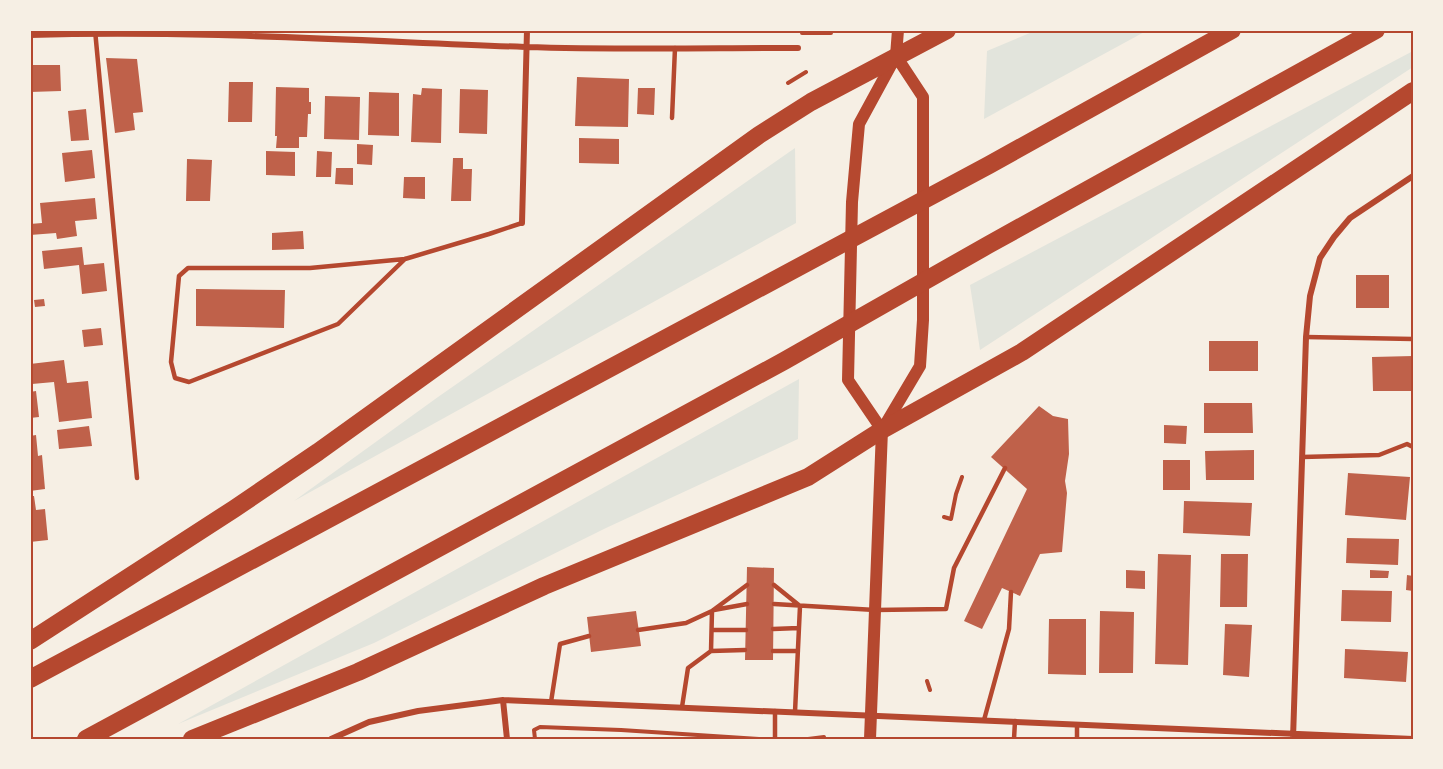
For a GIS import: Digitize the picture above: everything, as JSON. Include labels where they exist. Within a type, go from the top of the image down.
[{"type":"highway","points":[[30,642],[318,452],[759,135],[811,102],[947,30]]},
{"type":"highway","points":[[30,679],[989,165],[1232,30]]},
{"type":"highway","points":[[86,739],[784,361],[1376,30]]},
{"type":"highway","points":[[192,739],[358,672],[544,586],[808,477],[882,430],[1022,352],[1413,91]]},
{"type":"main road","points":[[882,430],[848,380],[852,202],[859,124],[896,56],[898,30]]},
{"type":"main road","points":[[870,739],[882,430],[920,366],[923,320],[923,97],[896,56]]},
{"type":"street","points":[[522,223],[527,30]]},
{"type":"street","points":[[30,35],[95,32],[289,33],[527,47],[798,48]]},
{"type":"street","points":[[1293,736],[1306,337],[1310,296],[1320,258],[1350,218],[1413,176]]},
{"type":"street","points":[[331,739],[369,722],[399,715],[503,700],[1015,721],[1293,736],[1413,739]]},
{"type":"street","points":[[503,700],[507,739]]},
{"type":"lane","points":[[95,32],[137,478]]},
{"type":"lane","points":[[672,118],[675,48]]},
{"type":"lane","points":[[405,259],[338,324],[189,382],[175,378],[171,362],[179,276],[188,268],[310,268],[405,259],[522,223]]},
{"type":"lane","points":[[1306,337],[1413,339]]},
{"type":"lane","points":[[1302,457],[1379,455],[1407,444],[1413,447]]},
{"type":"lane","points":[[774,604],[875,610],[946,609],[954,568],[1005,468]]},
{"type":"lane","points":[[639,630],[686,623],[712,611],[747,585]]},
{"type":"lane","points":[[774,585],[800,606]]},
{"type":"lane","points":[[984,720],[1009,629],[1011,592]]},
{"type":"lane","points":[[712,611],[747,604]]},
{"type":"lane","points":[[795,712],[800,606]]},
{"type":"lane","points":[[711,651],[712,611]]},
{"type":"lane","points":[[773,629],[799,628]]},
{"type":"lane","points":[[712,630],[746,630]]},
{"type":"lane","points":[[551,702],[560,644],[589,636]]},
{"type":"lane","points":[[682,707],[688,668],[711,651],[745,650]]},
{"type":"lane","points":[[773,651],[798,651]]},
{"type":"lane","points":[[775,711],[775,739]]},
{"type":"lane","points":[[1014,739],[1015,721]]},
{"type":"lane","points":[[1077,724],[1077,739]]},
{"type":"path","points":[[788,83],[806,72]]},
{"type":"path","points":[[944,517],[951,519],[962,477]]},
{"type":"path","points":[[927,681],[930,690]]},
{"type":"path","points":[[535,739],[534,730],[540,728],[621,730],[759,739]]},
{"type":"path","points":[[808,739],[824,738]]},
{"type":"shaded area","points":[[1037,30],[1148,30],[984,119],[987,51]]},
{"type":"shaded area","points":[[1413,51],[1413,67],[980,350],[970,285]]},
{"type":"shaded area","points":[[795,148],[796,223],[294,501],[438,397]]},
{"type":"shaded area","points":[[799,379],[798,439],[606,528],[374,643],[178,724]]},
{"type":"building","points":[[106,58],[137,59],[143,112],[133,113],[135,130],[115,133]]},
{"type":"building","points":[[30,65],[60,65],[61,91],[30,92]]},
{"type":"building","points":[[577,77],[629,79],[628,127],[575,126]]},
{"type":"building","points":[[229,82],[253,82],[252,122],[228,122]]},
{"type":"building","points":[[276,87],[309,88],[311,114],[308,114],[307,137],[299,137],[299,148],[276,148]]},
{"type":"building","points":[[422,88],[442,89],[441,143],[411,142],[413,94],[421,95]]},
{"type":"building","points":[[638,88],[655,88],[654,115],[637,114]]},
{"type":"building","points":[[460,89],[488,90],[487,134],[459,133]]},
{"type":"building","points":[[369,92],[399,93],[399,136],[368,135]]},
{"type":"building","points":[[325,96],[360,97],[359,140],[324,139]]},
{"type":"building","points":[[86,109],[89,140],[71,141],[68,111]]},
{"type":"building","points":[[579,138],[619,139],[619,164],[579,163]]},
{"type":"building","points":[[357,144],[373,145],[372,165],[357,164]]},
{"type":"building","points":[[92,150],[95,178],[65,182],[62,153]]},
{"type":"building","points":[[266,151],[295,152],[295,176],[266,175]]},
{"type":"building","points":[[317,151],[332,152],[331,177],[316,177]]},
{"type":"building","points":[[453,158],[463,158],[463,169],[472,169],[471,201],[451,201]]},
{"type":"building","points":[[187,159],[212,160],[210,201],[186,201]]},
{"type":"building","points":[[336,168],[353,168],[353,185],[335,184]]},
{"type":"building","points":[[404,177],[425,177],[425,199],[403,198]]},
{"type":"building","points":[[95,198],[97,219],[75,221],[77,236],[57,239],[56,233],[30,235],[30,224],[42,223],[40,203]]},
{"type":"building","points":[[303,231],[304,249],[272,250],[272,233]]},
{"type":"building","points":[[82,247],[84,265],[104,263],[107,291],[82,294],[79,265],[44,269],[42,251]]},
{"type":"building","points":[[1356,275],[1389,275],[1389,308],[1356,308]]},
{"type":"building","points":[[196,289],[285,290],[284,328],[196,326]]},
{"type":"building","points":[[44,299],[45,306],[35,307],[34,300]]},
{"type":"building","points":[[101,328],[103,345],[84,347],[82,330]]},
{"type":"building","points":[[1209,341],[1258,341],[1258,371],[1209,371]]},
{"type":"building","points":[[1413,356],[1413,391],[1373,391],[1372,357]]},
{"type":"building","points":[[64,360],[67,383],[88,381],[92,418],[59,422],[54,382],[32,384],[30,364]]},
{"type":"building","points":[[36,391],[39,417],[30,418],[30,392]]},
{"type":"building","points":[[1204,403],[1252,403],[1253,433],[1204,433]]},
{"type":"building","points":[[1039,406],[1053,416],[1068,419],[1069,454],[1065,481],[1067,493],[1062,552],[1040,554],[1020,596],[1002,588],[982,629],[964,621],[1027,489],[991,457]]},
{"type":"building","points":[[1164,425],[1187,426],[1186,444],[1164,443]]},
{"type":"building","points":[[89,426],[92,446],[59,449],[57,430]]},
{"type":"building","points":[[36,435],[38,456],[42,455],[45,489],[30,491],[30,436]]},
{"type":"building","points":[[1254,450],[1254,480],[1206,480],[1205,451]]},
{"type":"building","points":[[1163,460],[1190,460],[1190,490],[1163,490]]},
{"type":"building","points":[[1348,473],[1410,477],[1406,520],[1345,515]]},
{"type":"building","points":[[30,496],[34,496],[36,510],[45,509],[48,540],[30,542]]},
{"type":"building","points":[[1184,501],[1252,503],[1250,536],[1183,533]]},
{"type":"building","points":[[1347,538],[1399,539],[1398,565],[1346,563]]},
{"type":"building","points":[[1158,554],[1191,555],[1188,665],[1155,664]]},
{"type":"building","points":[[1221,554],[1248,554],[1247,607],[1220,607]]},
{"type":"building","points":[[747,567],[774,568],[773,660],[745,660]]},
{"type":"building","points":[[1126,570],[1145,571],[1145,589],[1126,588]]},
{"type":"building","points":[[1370,570],[1389,571],[1388,578],[1370,578]]},
{"type":"building","points":[[1407,575],[1413,576],[1413,591],[1406,590]]},
{"type":"building","points":[[1342,590],[1392,591],[1391,622],[1341,621]]},
{"type":"building","points":[[636,611],[641,646],[591,652],[587,617]]},
{"type":"building","points":[[1100,611],[1134,612],[1133,673],[1099,673]]},
{"type":"building","points":[[1049,619],[1086,619],[1086,675],[1048,674]]},
{"type":"building","points":[[1225,624],[1252,625],[1249,677],[1223,675]]},
{"type":"building","points":[[1345,649],[1408,652],[1406,682],[1344,678]]}]
